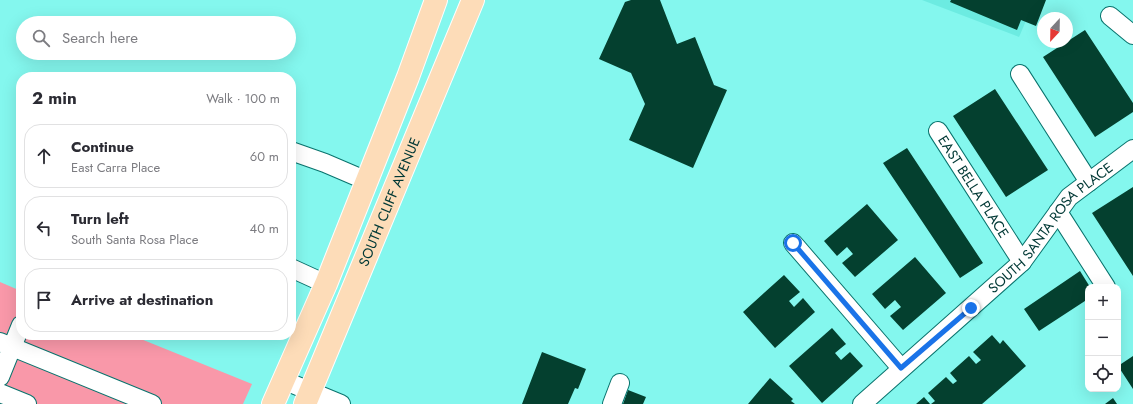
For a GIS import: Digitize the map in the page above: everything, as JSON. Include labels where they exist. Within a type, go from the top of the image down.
[{"type":"main road","name":"SOUTH CLIFF AVENUE","points":[[273,404],[326,284],[436,0]]},
{"type":"main road","name":"SOUTH CLIFF AVENUE","points":[[308,398],[473,0]]},
{"type":"street","points":[[1110,16],[1133,35]]},
{"type":"street","points":[[1020,74],[1089,182]]},
{"type":"street","name":"EAST BELLA PLACE","points":[[938,131],[1022,262]]},
{"type":"street","name":"SOUTH SANTA ROSA PLACE","points":[[862,404],[1022,262],[1069,197],[1133,149]]},
{"type":"street","points":[[296,153],[325,163],[367,181]]},
{"type":"street","points":[[1058,212],[1104,284]]},
{"type":"street","points":[[793,243],[901,368]]},
{"type":"street","points":[[296,270],[326,284]]},
{"type":"street","points":[[0,377],[6,345],[16,332]]},
{"type":"street","points":[[6,345],[152,404]]},
{"type":"street","points":[[283,380],[308,398],[341,404]]},
{"type":"street","points":[[612,404],[620,383]]},
{"type":"street","points":[[0,393],[27,404]]},
{"type":"shaded area","points":[[922,0],[1035,0],[1019,37]]},
{"type":"shaded area","points":[[0,282],[16,289],[16,340],[143,340],[252,384],[243,404],[0,404]]},
{"type":"building","points":[[631,0],[660,0],[677,44],[695,37],[714,85],[727,90],[693,168],[629,140],[645,104],[631,73],[599,59],[625,2]]},
{"type":"building","points":[[951,0],[1046,0],[1041,12],[1037,12],[1036,26],[1021,20],[1017,30],[950,2]]},
{"type":"building","points":[[1085,30],[1133,103],[1133,112],[1095,137],[1043,57],[1057,48],[1073,48],[1073,38]]},
{"type":"building","points":[[995,89],[1048,170],[1006,197],[953,116]]},
{"type":"building","points":[[907,148],[983,263],[960,278],[883,163]]},
{"type":"building","points":[[1133,187],[1133,276],[1092,213]]},
{"type":"building","points":[[867,204],[898,240],[855,277],[842,263],[853,254],[847,247],[837,256],[824,241]]},
{"type":"building","points":[[915,257],[946,293],[903,330],[890,316],[901,307],[895,300],[885,309],[872,294]]},
{"type":"building","points":[[1080,271],[1088,284],[1085,284],[1085,301],[1039,331],[1024,309]]},
{"type":"building","points":[[784,275],[800,292],[789,301],[794,307],[803,298],[815,312],[775,348],[743,312]]},
{"type":"building","points":[[832,328],[846,344],[835,353],[841,360],[850,352],[863,366],[822,403],[789,366]]},
{"type":"building","points":[[992,335],[1000,344],[1003,340],[1026,366],[982,404],[931,404],[935,401],[928,393],[946,377],[953,384],[957,381],[950,373],[969,356],[976,364],[981,360],[973,352]]},
{"type":"building","points":[[542,352],[586,369],[578,389],[575,388],[568,404],[522,404]]},
{"type":"building","points":[[1133,356],[1133,389],[1121,371],[1121,364]]},
{"type":"building","points":[[770,378],[793,399],[791,401],[795,404],[748,404]]},
{"type":"building","points":[[628,390],[646,397],[643,404],[623,404]]},
{"type":"building","points":[[924,397],[930,404],[916,404]]},
{"type":"building","points":[[1113,398],[1117,404],[1105,404]]},
{"type":"route","points":[[793,243],[901,368],[971,308]]}]
